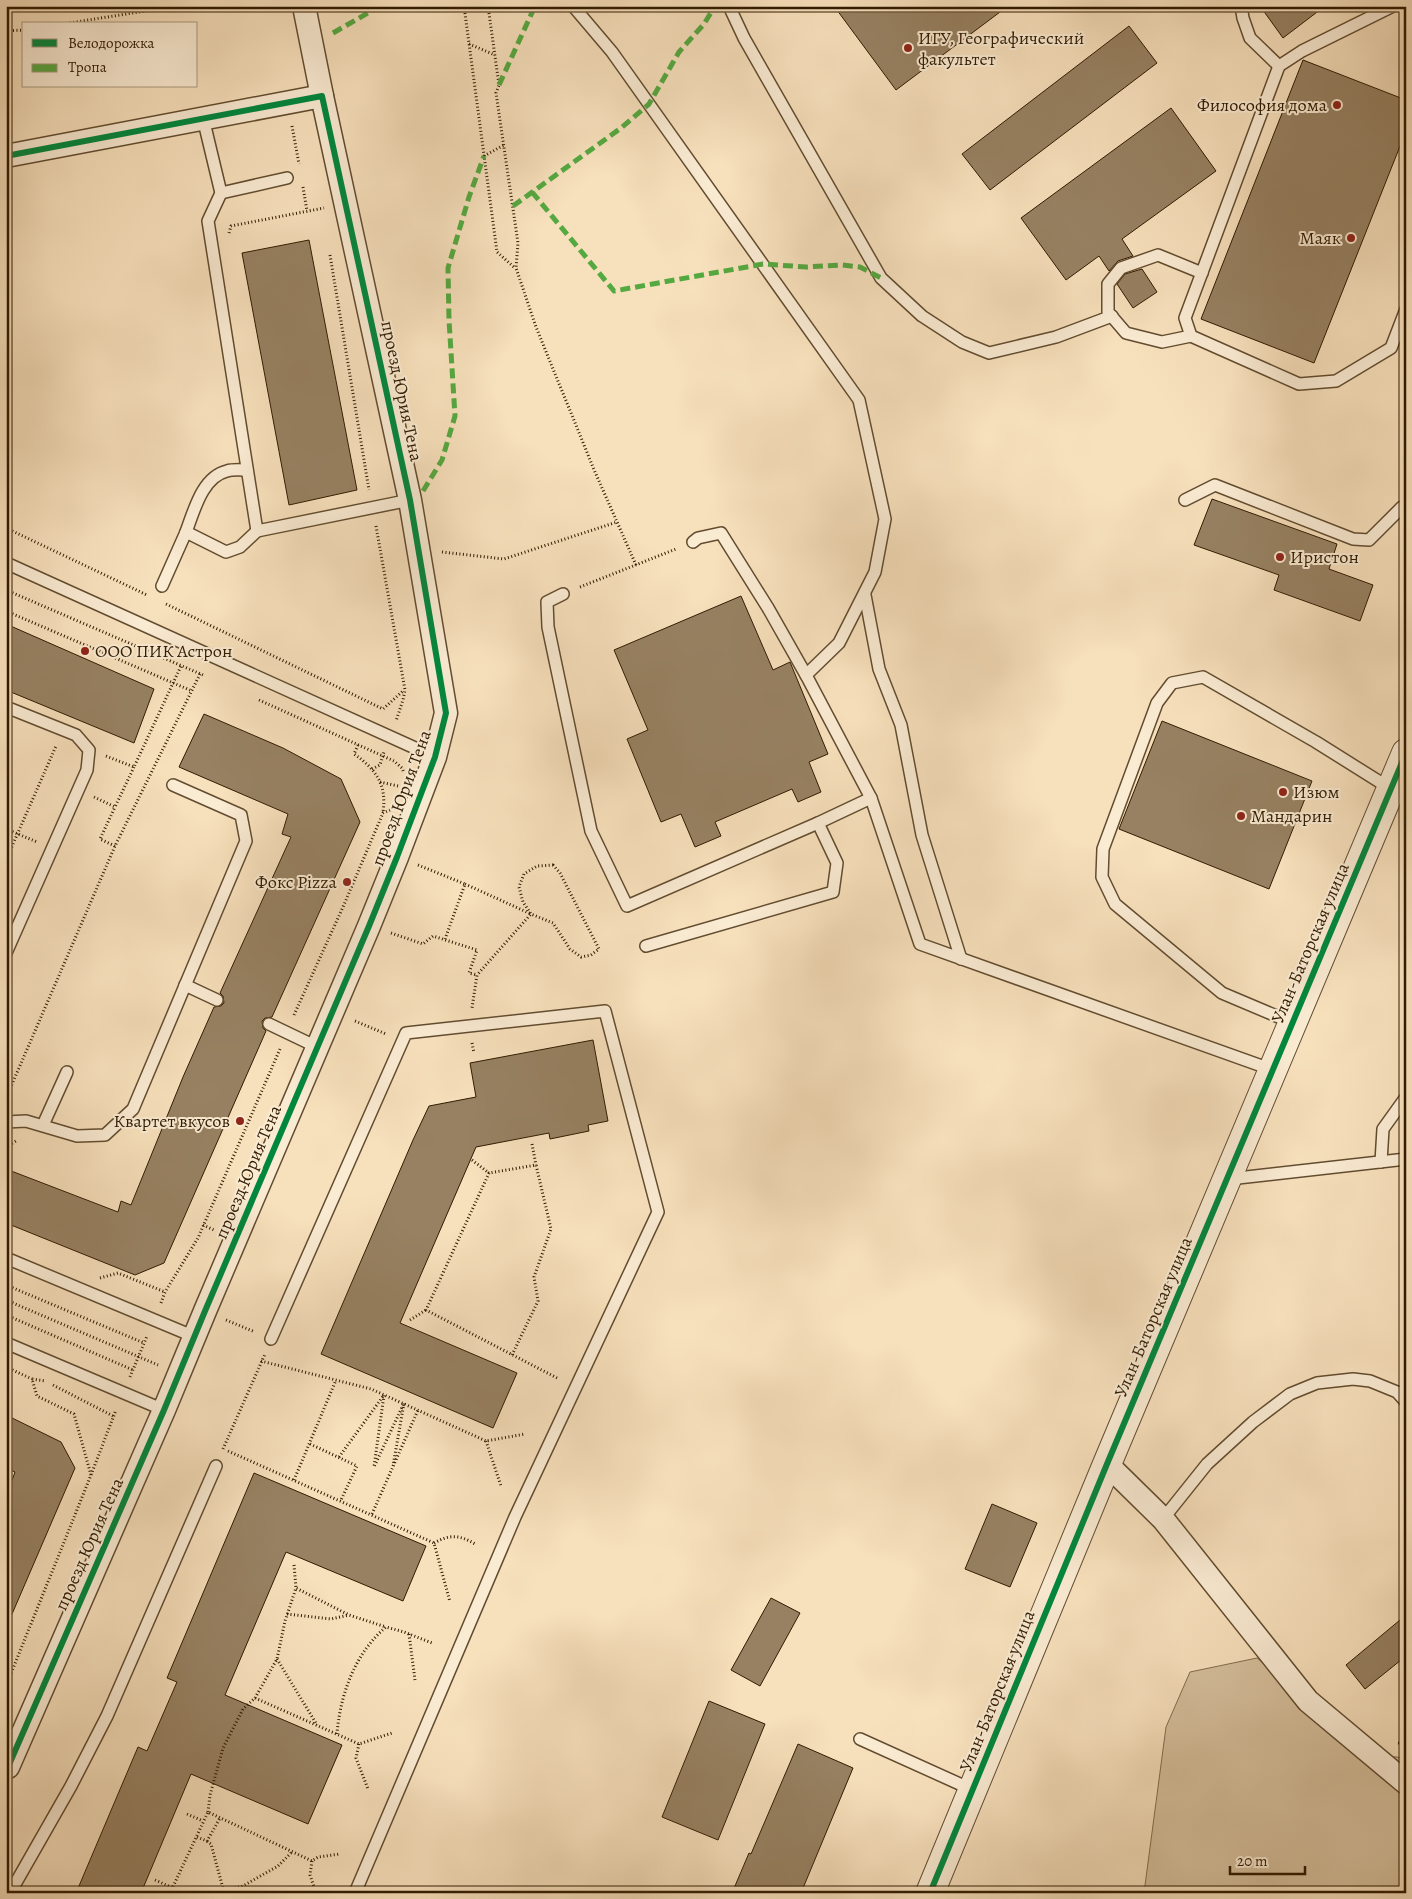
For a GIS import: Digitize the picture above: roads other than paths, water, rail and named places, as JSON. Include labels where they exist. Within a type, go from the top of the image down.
[{"type":"street","name":"проезд Юрия Тена","points":[[7,1767],[164,1410],[398,858],[434,758],[446,712],[410,500],[304,6]]},
{"type":"street","points":[[6,156],[322,96]]},
{"type":"street","name":"Улан-Баторская улица","points":[[930,1893],[1107,1464],[1406,753]]},
{"type":"street","points":[[1107,1464],[1163,1519],[1308,1701],[1406,1783]]},
{"type":"lane","points":[[573,6],[612,52],[859,400],[885,519],[876,572],[839,642],[806,675]]},
{"type":"lane","points":[[729,6],[744,38],[881,278],[922,316],[962,342],[989,353],[1056,337],[1112,316]]},
{"type":"lane","points":[[1241,6],[1250,38],[1279,66]]},
{"type":"lane","points":[[1192,336],[1185,318],[1279,66],[1302,51],[1393,6]]},
{"type":"lane","points":[[203,118],[221,193],[208,221],[257,531]]},
{"type":"lane","points":[[221,193],[287,178]]},
{"type":"lane","points":[[1202,273],[1158,255],[1121,268],[1108,284],[1108,312],[1126,332],[1162,342],[1192,336],[1299,384],[1336,381],[1391,348],[1406,309]]},
{"type":"lane","points":[[162,586],[201,493],[213,478],[227,471],[247,470]]},
{"type":"lane","points":[[1185,500],[1215,485],[1353,539],[1369,540],[1402,507],[1406,506]]},
{"type":"lane","points":[[186,532],[226,552],[240,547],[257,531],[410,500]]},
{"type":"lane","points":[[693,542],[698,538],[721,533],[768,608],[806,675],[870,798],[920,944],[1273,1070]]},
{"type":"lane","points":[[6,563],[434,758]]},
{"type":"lane","points":[[563,594],[547,602],[548,627],[580,782],[591,831],[628,906],[818,823],[870,798]]},
{"type":"lane","points":[[865,595],[879,669],[901,725],[922,835],[961,959]]},
{"type":"lane","points":[[1292,1023],[1222,993],[1115,904],[1102,877],[1103,849],[1157,703],[1172,683],[1203,677],[1391,788]]},
{"type":"lane","points":[[6,707],[76,735],[89,750],[87,770],[6,953]]},
{"type":"lane","points":[[6,1122],[26,1122],[43,1125],[78,1136],[105,1135],[133,1109],[246,840],[241,815],[173,785]]},
{"type":"lane","points":[[646,946],[833,892],[837,863],[818,823]]},
{"type":"lane","points":[[185,984],[217,1000]]},
{"type":"lane","points":[[271,1339],[406,1033],[604,1011],[658,1212],[515,1517],[355,1893]]},
{"type":"lane","points":[[270,1024],[317,1047]]},
{"type":"lane","points":[[43,1125],[67,1072]]},
{"type":"lane","points":[[1381,1162],[1383,1129],[1406,1097]]},
{"type":"lane","points":[[1227,1179],[1406,1159]]},
{"type":"lane","points":[[6,1258],[195,1337]]},
{"type":"lane","points":[[6,1343],[164,1410]]},
{"type":"lane","points":[[1163,1519],[1207,1464],[1253,1422],[1290,1394],[1317,1384],[1353,1378],[1370,1381],[1397,1392],[1406,1402]]},
{"type":"lane","points":[[10,1893],[71,1786],[107,1716],[216,1466]]},
{"type":"lane","points":[[860,1739],[973,1790]]},
{"type":"place","name":"ИГУ, Географический факультет","points":[[908,48]]},
{"type":"place","name":"Философия дома","points":[[1337,105]]},
{"type":"place","name":"Маяк","points":[[1351,238]]},
{"type":"place","name":"Иристон","points":[[1280,557]]},
{"type":"place","name":"ООО ПИК Астрон","points":[[85,651]]},
{"type":"place","name":"Изюм","points":[[1283,792]]},
{"type":"place","name":"Мандарин","points":[[1241,816]]},
{"type":"place","name":"Фокс Pizza","points":[[347,882]]},
{"type":"place","name":"Квартет вкусов","points":[[240,1121]]}]
